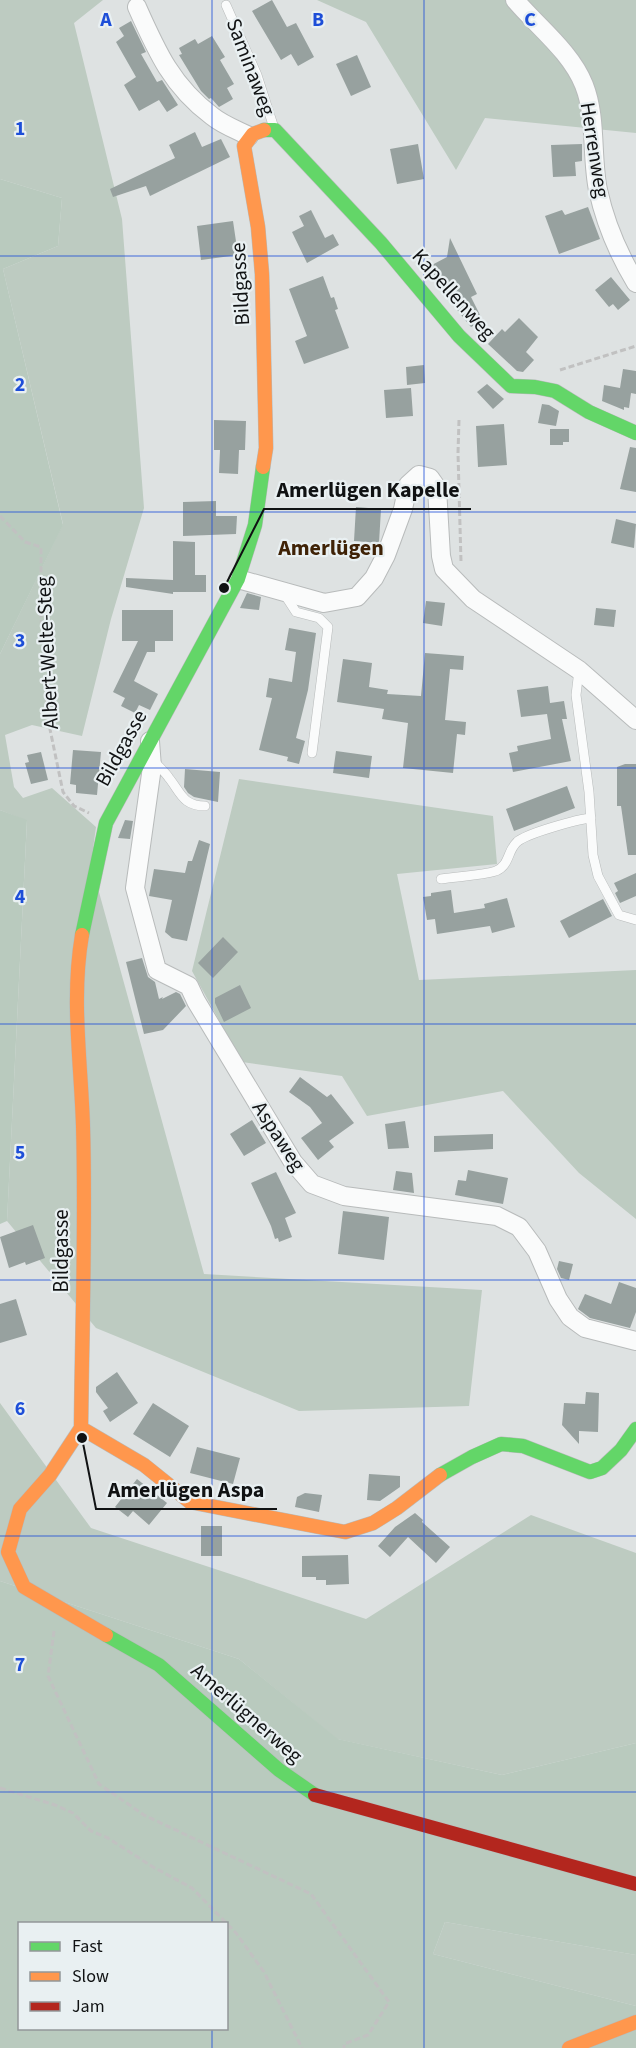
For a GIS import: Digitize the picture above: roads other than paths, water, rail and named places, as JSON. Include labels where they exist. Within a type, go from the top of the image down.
[{"type":"street","name":"Herrenweg","points":[[515,0],[561,50],[576,69],[583,84],[591,119],[598,190],[614,237],[636,283]]},
{"type":"street","name":"Saminaweg","points":[[137,7],[158,55],[183,90],[213,118],[249,136]]},
{"type":"street","points":[[249,136],[260,130],[274,129]]},
{"type":"street","name":"Kapellenweg","points":[[274,129],[381,243],[459,336],[512,386],[555,391],[589,412],[636,433]]},
{"type":"street","name":"Bildgasse","points":[[81,1428],[83,1126],[76,1009],[78,959],[106,823],[238,579],[255,525],[266,448],[262,274],[258,227],[244,146],[249,136]]},
{"type":"street","points":[[238,579],[324,603],[357,597],[374,578],[386,555],[403,509],[408,485],[419,475],[430,478],[437,488],[441,556],[444,569],[473,598],[579,670],[636,720]]},
{"type":"street","name":"Aspaweg","points":[[150,739],[152,767],[135,888],[157,970],[189,986],[293,1162],[312,1184],[345,1196],[497,1216],[519,1227],[537,1251],[558,1299],[570,1317],[585,1328],[636,1341]]},
{"type":"street","points":[[81,1428],[144,1465],[190,1502],[345,1532],[373,1523],[397,1509],[435,1478],[501,1444],[523,1446],[590,1472],[602,1468],[621,1450],[636,1429]]},
{"type":"street","name":"Amerlügnerweg","points":[[81,1428],[50,1475],[20,1509],[8,1552],[24,1587],[67,1614],[159,1665],[279,1770],[317,1796],[636,1884]]},
{"type":"street","points":[[569,2048],[636,2022]]},
{"type":"lane","name":"Saminaweg","points":[[226,5],[257,75],[274,129]]},
{"type":"lane","points":[[283,592],[296,612],[320,618],[328,627],[312,753]]},
{"type":"lane","points":[[579,670],[576,695],[591,818],[593,855],[598,876],[619,915],[636,920]]},
{"type":"lane","points":[[151,758],[167,775],[178,795],[194,806],[205,806]]},
{"type":"lane","points":[[441,879],[497,870],[507,863],[511,849],[518,840],[578,819],[591,818]]},
{"type":"place","name":"Amerlügen Kapelle","points":[[224,588]]},
{"type":"place","name":"Amerlügen Aspa","points":[[82,1438]]},
{"type":"district","name":"Amerlügen","points":[[331,548]]}]
